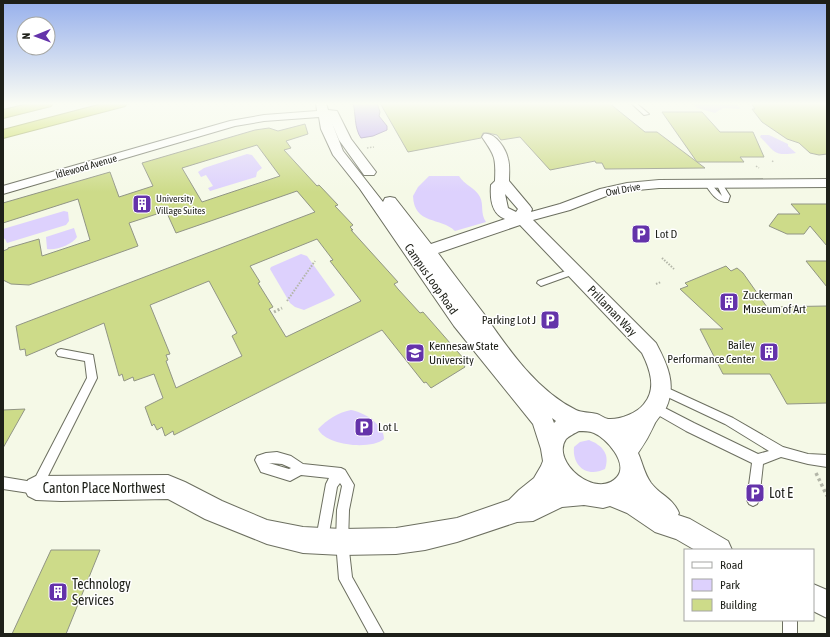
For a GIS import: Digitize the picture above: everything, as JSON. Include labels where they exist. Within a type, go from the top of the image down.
[{"type":"street","name":"Idlewood Avenue","points":[[3,190],[200,133]]},
{"type":"street","name":"Campus Loop Road","points":[[341,133],[420,252],[460,321],[540,417],[553,455]]},
{"type":"street","name":"Prillaman Way","points":[[488,137],[499,151],[502,159],[502,182],[498,186],[507,200],[506,214],[521,219],[572,269],[649,348],[657,364],[661,396],[644,427],[633,441],[629,461]]},
{"type":"street","name":"Owl Drive","points":[[420,252],[521,219],[565,207],[605,192],[627,187],[659,184],[827,183]]},
{"type":"street","name":"Campus Loop Road","points":[[420,252],[524,381],[545,402],[576,422]]},
{"type":"street","points":[[608,429],[619,428],[651,413]]},
{"type":"street","points":[[681,528],[669,514],[646,495],[622,443],[608,429],[587,421],[566,425],[558,431],[553,440],[553,455],[565,480],[584,493],[603,496],[612,495],[635,504],[664,523],[681,528],[717,549]]},
{"type":"street","name":"Canton Place Northwest","points":[[517,510],[527,498],[542,486],[550,473],[553,455]]},
{"type":"street","points":[[612,495],[625,486],[629,461]]},
{"type":"street","name":"Canton Place Northwest","points":[[36,488],[168,487],[177,490],[209,508],[254,527],[286,537],[331,542],[396,541],[425,537],[457,530],[517,510],[533,509],[565,495],[584,493]]},
{"type":"street","points":[[814,598],[827,604]]},
{"type":"lane","points":[[713,183],[726,196],[726,202],[718,197],[713,183]]},
{"type":"lane","points":[[539,281],[572,269]]},
{"type":"lane","points":[[3,483],[36,488],[92,378],[90,358],[61,353]]},
{"type":"lane","points":[[661,389],[729,421],[782,452],[808,459],[827,461]]},
{"type":"lane","points":[[651,413],[690,427],[758,460],[782,452]]},
{"type":"lane","points":[[261,460],[265,468],[290,475],[300,469],[341,474]]},
{"type":"lane","points":[[753,500],[758,460]]},
{"type":"lane","points":[[331,542],[343,510],[348,485],[341,474]]},
{"type":"lane","points":[[341,474],[332,484],[331,542],[346,579],[377,634]]},
{"type":"lane","points":[[790,621],[790,634]]},
{"type":"path","points":[[662,258],[674,269]]},
{"type":"path","points":[[287,301],[315,261]]},
{"type":"path","points":[[656,284],[662,282]]},
{"type":"path","points":[[274,312],[282,308]]},
{"type":"green space","points":[[761,135],[769,135],[788,144],[788,146],[796,153],[778,153],[771,149],[760,137]]},
{"type":"green space","points":[[247,154],[252,155],[262,168],[257,172],[256,177],[210,191],[208,188],[213,186],[206,175],[201,177],[198,172],[204,168]]},
{"type":"green space","points":[[429,176],[459,176],[476,191],[480,197],[483,215],[486,222],[455,231],[443,224],[423,216],[418,212],[413,196],[418,187]]},
{"type":"green space","points":[[64,211],[68,212],[69,221],[66,225],[7,243],[3,238],[3,229]]},
{"type":"green space","points":[[74,228],[77,237],[75,240],[59,248],[47,249],[46,237]]},
{"type":"green space","points":[[301,254],[307,256],[335,295],[304,310],[295,307],[290,303],[270,269],[271,267]]},
{"type":"green space","points":[[351,410],[362,413],[377,424],[381,429],[384,439],[378,442],[360,445],[339,443],[323,435],[318,429],[333,417]]},
{"type":"green space","points":[[589,440],[598,445],[604,451],[607,459],[605,469],[592,472],[587,471],[578,465],[575,460],[574,447],[580,442]]},
{"type":"shaded area","points":[[359,133],[381,133],[361,138]]},
{"type":"building","points":[[246,133],[308,133],[308,134],[286,141],[291,148],[284,150],[317,186],[319,185],[338,205],[335,206],[353,225],[350,227],[353,230],[351,230],[398,282],[394,284],[398,289],[420,313],[423,312],[464,359],[461,361],[465,367],[431,388],[426,382],[424,383],[382,330],[174,435],[173,431],[165,436],[162,427],[157,430],[154,424],[152,426],[145,407],[163,398],[154,374],[134,381],[133,377],[124,381],[122,374],[119,376],[104,323],[26,356],[25,349],[20,350],[16,326],[315,212],[297,191],[176,233],[166,211],[129,223],[138,246],[29,285],[11,284],[3,280],[3,251],[8,248],[39,239],[42,256],[90,240],[78,199],[3,223],[3,203],[110,172],[119,197],[153,186],[142,163]],"holes":[[[257,145],[280,176],[202,202],[182,168]],[[317,239],[333,260],[330,261],[361,301],[286,337],[269,309],[273,307],[258,283],[260,282],[250,266]],[[209,281],[237,333],[232,336],[242,356],[176,388],[166,361],[168,360],[166,355],[170,354],[150,305]]]},
{"type":"building","points":[[397,133],[658,133],[705,168],[605,169],[602,163],[596,163],[595,161],[550,170],[520,137],[501,140],[497,135],[488,133],[483,133],[481,138],[408,152]]},
{"type":"building","points":[[677,133],[753,133],[764,157],[740,157],[744,162],[697,162]]},
{"type":"building","points":[[778,133],[827,133],[827,154],[819,155],[810,153],[799,143],[787,139]]},
{"type":"building","points":[[791,204],[827,204],[827,246],[810,226],[804,234],[787,234],[769,226],[778,214],[800,214]]},
{"type":"building","points":[[806,261],[827,261],[827,287]]},
{"type":"building","name":"Bailey Performance Center","points":[[726,266],[731,271],[737,268],[743,273],[767,307],[827,306],[827,403],[787,404],[770,374],[723,374],[700,329],[723,329],[680,289],[688,286],[685,283]]},
{"type":"building","points":[[25,409],[3,448],[3,410]]},
{"type":"building","name":"Technology Services","points":[[51,550],[100,550],[66,634],[12,634]]},
{"type":"place","name":"University Village Suites","points":[[142,204]]},
{"type":"place","name":"Lot D","points":[[641,234]]},
{"type":"place","name":"Zuckerman Museum of Art","points":[[729,302]]},
{"type":"place","name":"Parking Lot J","points":[[550,320]]},
{"type":"place","name":"Bailey Performance Center","points":[[769,352]]},
{"type":"place","name":"Kennesaw State University","points":[[415,353]]},
{"type":"place","name":"Lot L","points":[[364,427]]},
{"type":"place","name":"Lot E","points":[[755,493]]},
{"type":"place","name":"Technology Services","points":[[58,592]]}]
